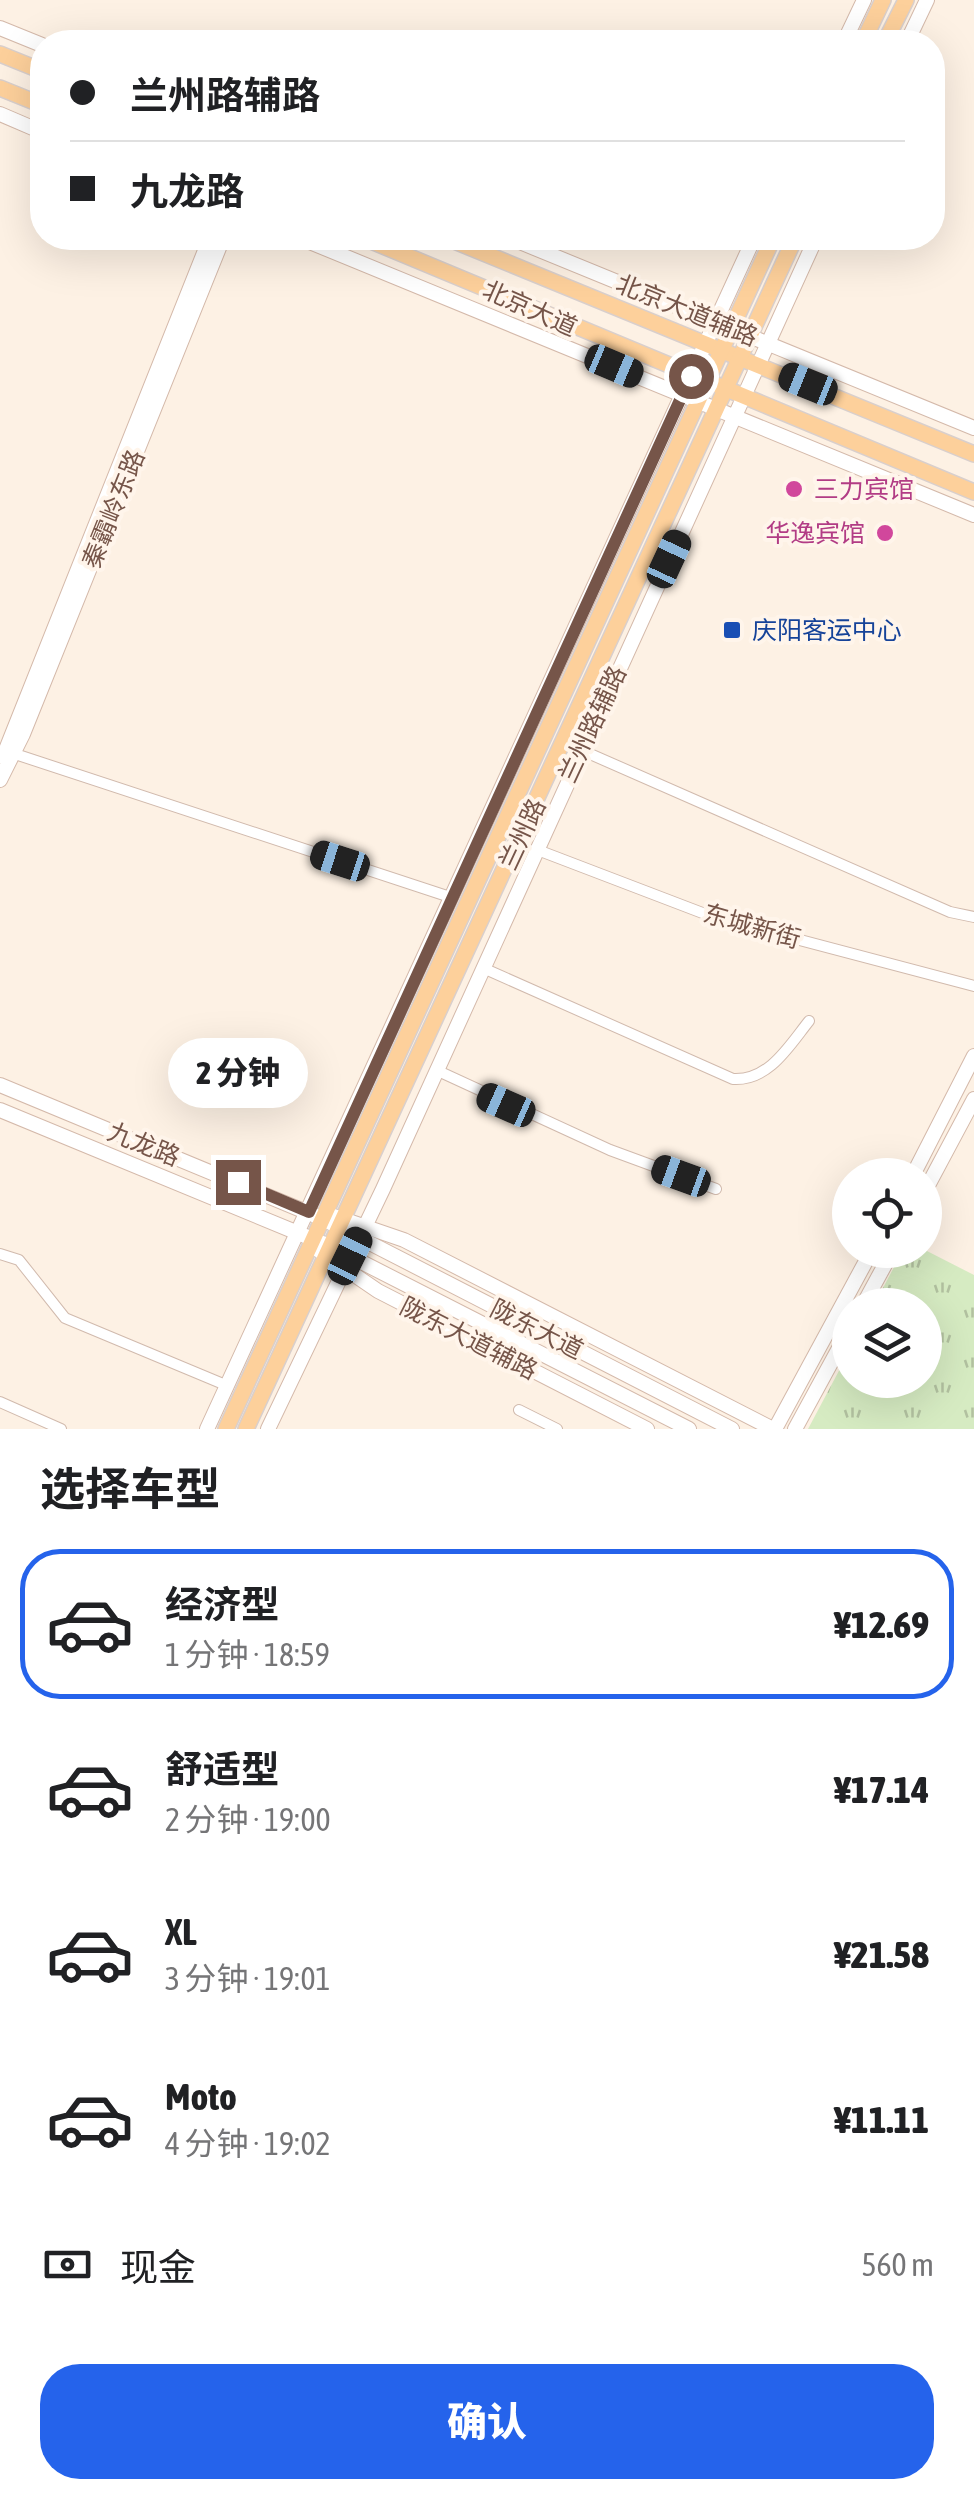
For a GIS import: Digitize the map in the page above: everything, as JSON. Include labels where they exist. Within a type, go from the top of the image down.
[{"type":"main road","points":[[869,30],[883,0]]},
{"type":"main road","points":[[891,30],[906,0]]},
{"type":"main road","points":[[0,54],[30,67]]},
{"type":"main road","points":[[0,88],[30,100]]},
{"type":"main road","name":"北京大道","points":[[392,250],[974,492]]},
{"type":"main road","name":"北京大道","points":[[476,250],[974,454]]},
{"type":"main road","name":"兰州路","points":[[226,1429],[319,1215],[768,250]]},
{"type":"main road","name":"兰州路","points":[[246,1429],[790,250]]},
{"type":"street","points":[[850,30],[864,0]]},
{"type":"street","points":[[913,30],[927,0]]},
{"type":"street","points":[[0,28],[30,40]]},
{"type":"street","points":[[0,114],[30,127]]},
{"type":"street","name":"秦霸岭东路","points":[[0,780],[4,755],[205,250]]},
{"type":"street","name":"秦霸岭东路","points":[[4,755],[219,250]]},
{"type":"street","points":[[329,250],[974,514]]},
{"type":"street","name":"北京大道辅路","points":[[539,250],[974,428]]},
{"type":"street","points":[[319,1215],[450,897],[749,250]]},
{"type":"street","name":"兰州路辅路","points":[[268,1429],[810,250]]},
{"type":"street","points":[[580,750],[950,912],[974,917]]},
{"type":"street","points":[[4,755],[450,897]]},
{"type":"street","name":"东城新街","points":[[535,848],[713,917],[974,986]]},
{"type":"street","points":[[483,968],[734,1079],[746,1080],[770,1068],[808,1021]]},
{"type":"street","points":[[922,1158],[974,1056]]},
{"type":"street","points":[[436,1070],[610,1150],[716,1190]]},
{"type":"street","name":"九龙路","points":[[0,1085],[344,1223]]},
{"type":"street","points":[[942,1159],[974,1099]]},
{"type":"street","name":"九龙路","points":[[0,1110],[308,1239]]},
{"type":"street","name":"陇东大道","points":[[344,1223],[732,1429]]},
{"type":"street","points":[[362,1230],[774,1429],[862,1268]]},
{"type":"street","points":[[207,1429],[308,1239]]},
{"type":"street","name":"陇东大道辅路","points":[[308,1239],[330,1253],[343,1270],[647,1429]]},
{"type":"street","name":"陇东大道","points":[[330,1253],[350,1256],[689,1429]]},
{"type":"street","points":[[0,1254],[19,1260],[65,1318],[228,1386]]},
{"type":"street","points":[[796,1429],[832,1362]]},
{"type":"street","points":[[0,1402],[62,1429]]},
{"type":"street","points":[[519,1410],[557,1429]]},
{"type":"green space","points":[[942,1259],[974,1275],[974,1429],[808,1429],[832,1384],[832,1398],[942,1398],[942,1288],[883,1288],[894,1268],[942,1268]]},
{"type":"place","name":"三力宾馆","points":[[794,489]]},
{"type":"place","name":"华逸宾馆","points":[[885,533]]},
{"type":"place","name":"庆阳客运中心","points":[[732,630]]},
{"type":"route","points":[[238,1182],[309,1212],[691,376]]}]
